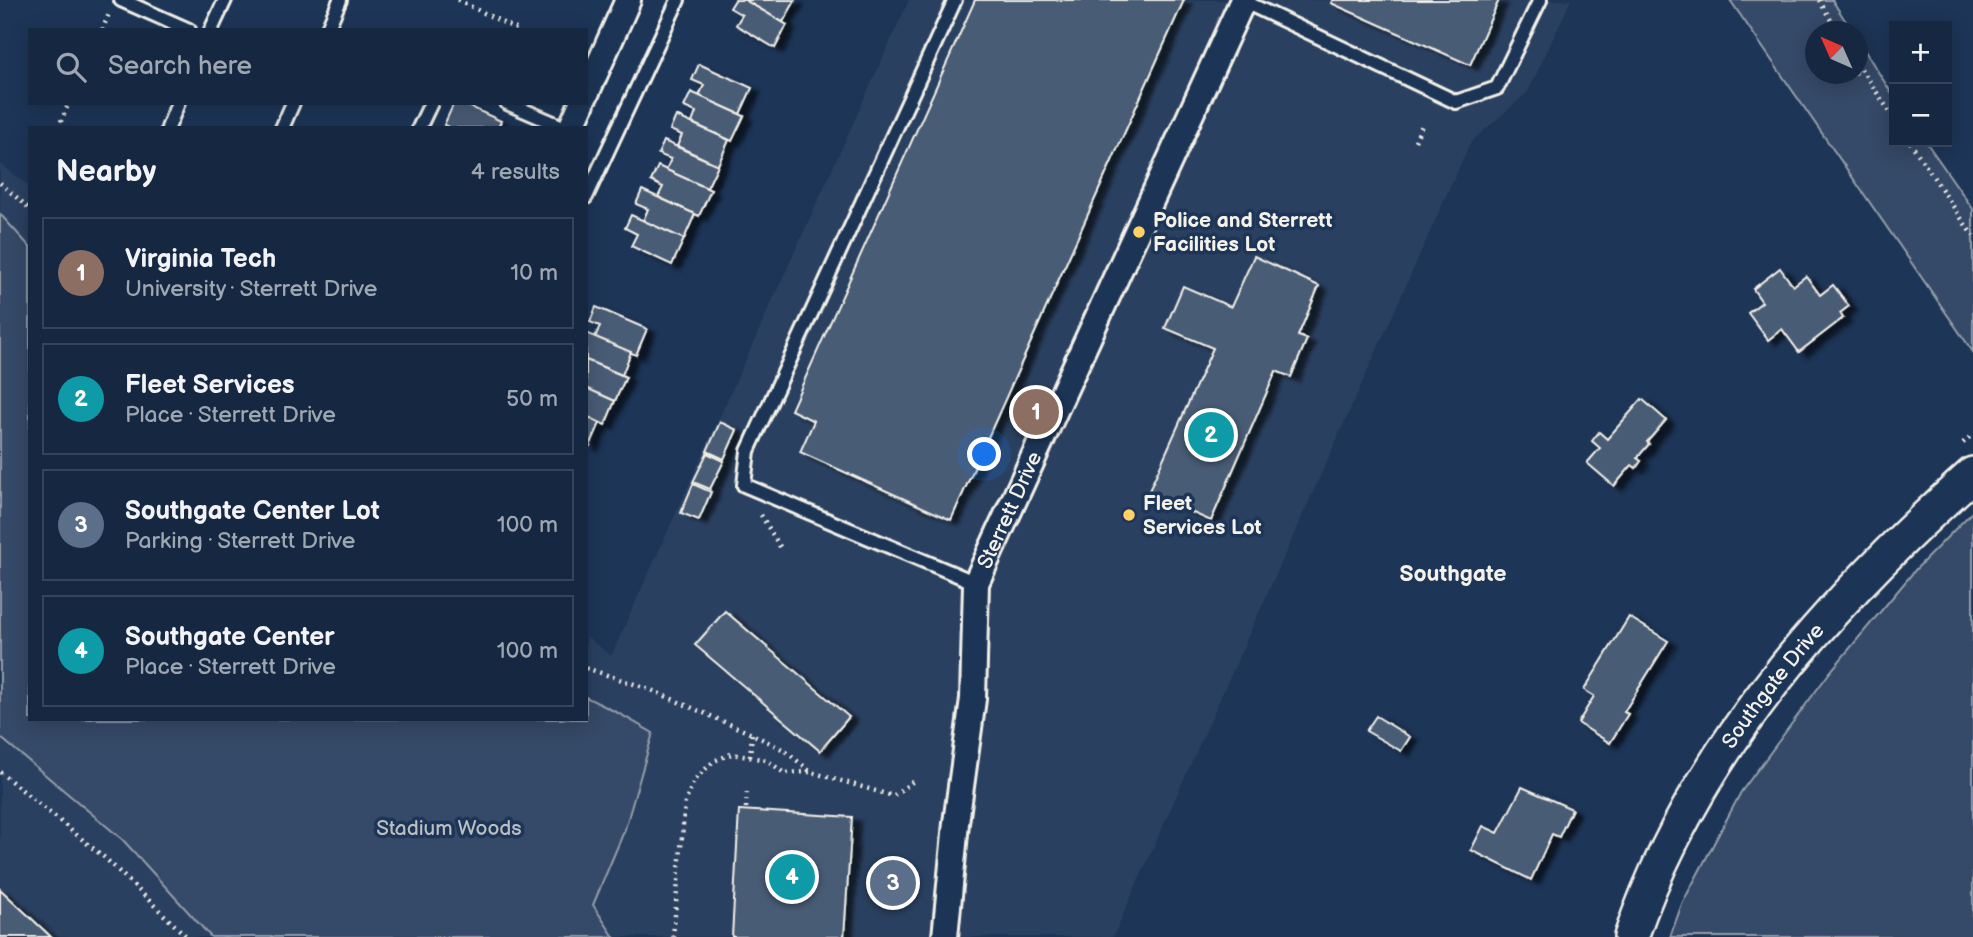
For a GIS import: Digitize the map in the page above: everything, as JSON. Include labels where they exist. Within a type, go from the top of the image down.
[{"type":"street","points":[[588,90],[628,0]]},
{"type":"street","name":"Sterrett Drive","points":[[945,937],[956,822],[973,699],[976,583],[1243,1]]},
{"type":"street","points":[[573,126],[581,105]]},
{"type":"street","name":"Southgate Drive","points":[[1631,937],[1670,844],[1694,800],[1749,714],[1811,634],[1854,587],[1922,519],[1973,474]]},
{"type":"lane","points":[[121,0],[185,28]]},
{"type":"lane","points":[[212,28],[225,0]]},
{"type":"lane","points":[[328,28],[340,0]]},
{"type":"lane","points":[[592,172],[678,0]]},
{"type":"lane","points":[[955,0],[748,451],[744,485],[976,583]]},
{"type":"lane","points":[[1243,1],[1456,102],[1497,88],[1540,0]]},
{"type":"lane","points":[[168,126],[177,105]]},
{"type":"lane","points":[[283,126],[292,105]]},
{"type":"lane","points":[[420,126],[430,105]]},
{"type":"lane","points":[[512,105],[560,126]]},
{"type":"path","points":[[458,0],[514,28]]},
{"type":"path","points":[[1819,0],[1831,21]]},
{"type":"path","points":[[1868,79],[1889,111]]},
{"type":"path","points":[[59,126],[68,105]]},
{"type":"path","points":[[1415,141],[1423,122]]},
{"type":"path","points":[[1913,147],[1973,236]]},
{"type":"path","points":[[0,183],[28,207]]},
{"type":"path","points":[[588,669],[649,689],[752,734],[784,750],[811,772]]},
{"type":"path","points":[[750,757],[752,734]]},
{"type":"path","points":[[673,937],[685,803],[694,780],[714,761],[731,754],[767,760],[784,773],[811,772],[893,796],[916,779]]},
{"type":"path","points":[[0,772],[105,858],[187,937]]},
{"type":"path","points":[[746,808],[747,789]]},
{"type":"shaded area","points":[[909,0],[1571,0],[1528,92],[1470,143],[1113,937],[0,937],[0,163],[28,185],[28,721],[588,721],[588,638],[611,656]]},
{"type":"green space","points":[[1730,0],[1832,0],[1846,21],[1805,21],[1805,84],[1868,84],[1868,56],[1889,89],[1889,147],[1930,147],[1973,209],[1973,352]]},
{"type":"green space","name":"Stadium Woods","points":[[0,214],[28,245],[28,721],[588,721],[588,698],[653,733],[625,829],[593,905],[614,937],[211,937],[123,840],[0,737]]},
{"type":"green space","points":[[1973,511],[1973,937],[1670,937],[1682,904],[1741,792],[1830,672],[1916,569]]},
{"type":"building","points":[[735,0],[745,0],[787,25],[775,48],[736,25],[742,15],[730,8]]},
{"type":"building","points":[[745,0],[793,0],[795,1],[783,22]]},
{"type":"building","points":[[975,0],[1184,0],[951,520],[800,452],[814,421],[791,410]]},
{"type":"building","points":[[1333,0],[1499,0],[1470,65],[1331,3]]},
{"type":"building","points":[[699,64],[752,88],[740,114],[699,96],[704,85],[692,80]]},
{"type":"building","points":[[691,92],[744,116],[732,141],[692,123],[696,112],[684,107]]},
{"type":"building","points":[[453,105],[466,105],[501,121],[499,126],[444,125]]},
{"type":"building","points":[[676,116],[729,140],[718,165],[677,146],[682,135],[670,130]]},
{"type":"building","points":[[664,141],[718,165],[707,188],[666,170],[671,159],[658,154]]},
{"type":"building","points":[[658,166],[711,190],[699,216],[658,197],[663,187],[651,181]]},
{"type":"building","points":[[642,190],[695,214],[684,239],[643,221],[648,209],[636,204]]},
{"type":"building","points":[[631,215],[684,239],[672,265],[631,246],[637,234],[625,228]]},
{"type":"building","points":[[1254,256],[1319,286],[1298,336],[1307,339],[1291,377],[1276,371],[1211,521],[1148,493],[1213,348],[1165,328],[1183,286],[1231,307]]},
{"type":"building","points":[[1780,268],[1793,286],[1806,276],[1820,295],[1833,285],[1849,306],[1840,313],[1843,318],[1799,352],[1782,329],[1768,340],[1748,313],[1762,302],[1753,289]]},
{"type":"building","points":[[596,307],[647,329],[636,355],[595,337],[600,326],[590,322]]},
{"type":"building","points":[[588,334],[631,352],[622,375],[588,361]]},
{"type":"building","points":[[588,361],[626,377],[615,401],[588,389]]},
{"type":"building","points":[[588,389],[615,401],[605,425],[588,417]]},
{"type":"building","points":[[1642,399],[1666,420],[1637,458],[1641,461],[1636,468],[1632,465],[1614,486],[1587,463],[1600,448],[1592,441],[1599,432],[1607,439]]},
{"type":"building","points":[[588,417],[600,423],[590,446],[588,445]]},
{"type":"building","points":[[720,422],[737,430],[724,459],[707,451]]},
{"type":"building","points":[[707,453],[724,461],[710,489],[693,482]]},
{"type":"building","points":[[693,484],[711,492],[699,520],[681,513]]},
{"type":"building","points":[[725,611],[849,717],[820,751],[695,645]]},
{"type":"building","points":[[1629,617],[1668,641],[1624,712],[1628,714],[1610,743],[1578,723],[1594,696],[1584,690]]},
{"type":"building","points":[[1376,716],[1410,737],[1401,751],[1366,731]]},
{"type":"building","points":[[1522,787],[1572,809],[1559,837],[1552,834],[1531,880],[1471,850],[1483,826],[1498,833]]},
{"type":"building","points":[[739,810],[852,817],[844,937],[732,937]]},
{"type":"building","points":[[0,889],[47,933],[51,937],[0,937]]},
{"type":"place","name":"Police and Sterrett Facilities Lot","points":[[1139,232]]},
{"type":"place","name":"Virginia Tech","points":[[1036,412]]},
{"type":"place","name":"Fleet Services","points":[[1211,435]]},
{"type":"place","name":"Fleet Services Lot","points":[[1129,515]]},
{"type":"place","name":"Southgate Center","points":[[792,877]]},
{"type":"place","name":"Southgate Center Lot","points":[[893,883]]},
{"type":"district","name":"Southgate","points":[[1453,573]]}]
